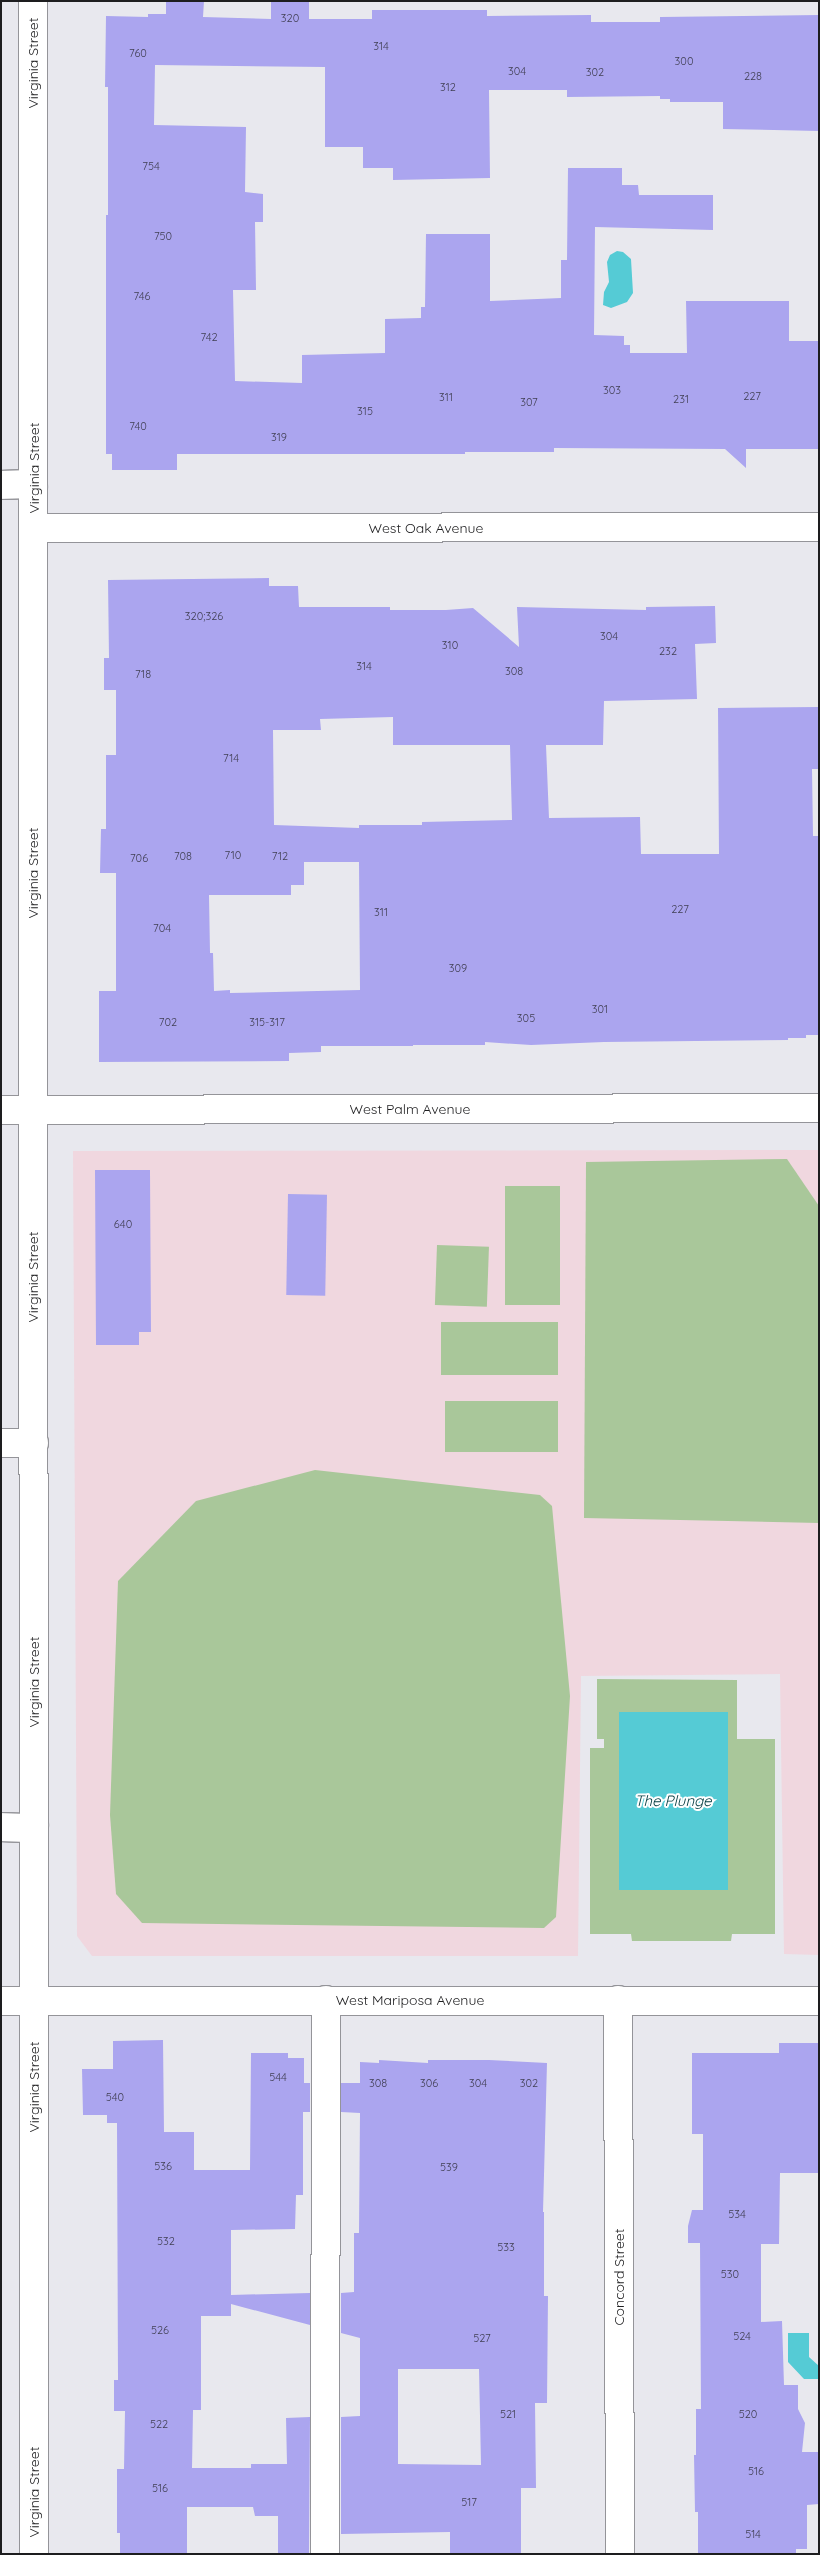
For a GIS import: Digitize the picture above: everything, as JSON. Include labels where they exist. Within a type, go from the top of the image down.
[{"type":"street","name":"Virginia Street","points":[[33,1],[34,2554]]},
{"type":"street","points":[[1,485],[34,484]]},
{"type":"street","name":"West Oak Avenue","points":[[34,528],[819,527]]},
{"type":"street","name":"West Palm Avenue","points":[[1,1110],[819,1108]]},
{"type":"street","points":[[1,1443],[34,1443]]},
{"type":"street","points":[[1,1827],[34,1828]]},
{"type":"street","points":[[325,2554],[326,2000]]},
{"type":"street","name":"Concord Street","points":[[618,2000],[620,2554]]},
{"type":"street","name":"West Mariposa Avenue","points":[[1,2001],[819,2001]]},
{"type":"shaded area","points":[[819,1150],[819,1955],[784,1954],[780,1674],[581,1676],[578,1956],[92,1956],[77,1936],[73,1151]]},
{"type":"green space","points":[[787,1159],[819,1206],[819,1523],[584,1518],[586,1162]]},
{"type":"green space","points":[[505,1186],[560,1186],[560,1305],[505,1305]]},
{"type":"green space","points":[[437,1245],[489,1247],[487,1307],[435,1305]]},
{"type":"green space","points":[[441,1322],[558,1322],[558,1375],[441,1375]]},
{"type":"green space","points":[[445,1401],[558,1401],[558,1452],[445,1452]]},
{"type":"green space","points":[[315,1470],[540,1495],[552,1506],[570,1696],[556,1917],[544,1928],[142,1923],[116,1894],[110,1815],[118,1581],[196,1501]]},
{"type":"green space","points":[[597,1679],[737,1680],[737,1739],[775,1739],[775,1934],[732,1934],[731,1941],[632,1941],[631,1934],[590,1934],[590,1748],[604,1748],[604,1739],[597,1739]]},
{"type":"water","points":[[617,251],[623,252],[631,259],[633,293],[627,302],[611,308],[603,305],[604,292],[609,282],[607,262],[610,255]]},
{"type":"water","name":"The Plunge","points":[[619,1712],[728,1712],[728,1890],[619,1890]]},
{"type":"water","points":[[788,2333],[809,2333],[809,2357],[819,2366],[819,2379],[804,2379],[788,2362]]},
{"type":"building","points":[[166,1],[204,1],[203,17],[271,19],[271,2],[309,2],[309,19],[372,19],[372,10],[487,10],[487,16],[591,15],[591,22],[660,22],[660,17],[819,15],[819,131],[723,129],[723,102],[670,102],[670,99],[660,99],[660,96],[567,97],[567,90],[489,90],[490,178],[393,180],[393,168],[363,168],[363,147],[325,147],[325,67],[155,65],[154,125],[246,127],[245,192],[263,194],[263,222],[255,222],[256,290],[233,290],[235,381],[302,383],[302,355],[385,353],[385,319],[421,318],[421,307],[425,307],[426,234],[490,234],[490,301],[561,298],[561,260],[567,260],[568,168],[622,168],[622,185],[638,185],[639,195],[713,195],[713,230],[595,227],[594,335],[624,336],[624,345],[630,345],[630,353],[687,353],[686,301],[789,301],[789,341],[819,341],[819,449],[746,449],[746,468],[725,449],[554,448],[554,452],[465,452],[465,454],[177,454],[177,470],[112,470],[112,454],[106,454],[108,87],[105,87],[106,16],[148,17],[148,14],[166,14]]},
{"type":"building","points":[[269,578],[269,586],[298,586],[299,607],[390,607],[390,610],[473,608],[519,647],[517,607],[646,610],[646,607],[715,606],[716,643],[695,644],[697,699],[604,701],[603,745],[546,745],[549,818],[640,817],[641,854],[719,854],[718,708],[819,707],[819,769],[812,769],[813,836],[819,836],[819,1035],[806,1035],[806,1038],[788,1038],[788,1040],[604,1042],[531,1045],[485,1042],[485,1045],[321,1046],[321,1052],[289,1053],[289,1061],[99,1062],[99,991],[116,991],[116,873],[100,873],[101,829],[106,829],[106,755],[116,755],[116,690],[104,690],[104,658],[109,658],[108,580]],"holes":[[[393,717],[393,745],[510,745],[512,820],[422,822],[422,825],[359,825],[359,828],[274,825],[273,730],[321,730],[320,719]],[[304,862],[359,862],[360,990],[230,993],[230,990],[214,991],[213,953],[210,953],[209,895],[291,895],[291,885],[304,885]]]},
{"type":"building","points":[[95,1170],[150,1170],[151,1332],[139,1332],[139,1345],[96,1345]]},
{"type":"building","points":[[288,1194],[327,1195],[325,1296],[286,1295]]},
{"type":"building","points":[[163,2040],[164,2132],[194,2132],[194,2170],[250,2170],[251,2053],[288,2053],[288,2058],[304,2058],[304,2083],[310,2083],[310,2112],[303,2112],[303,2195],[296,2195],[295,2229],[231,2230],[231,2295],[310,2293],[310,2325],[231,2304],[231,2316],[201,2316],[201,2410],[193,2410],[192,2468],[251,2468],[251,2464],[287,2464],[286,2418],[310,2417],[309,2554],[278,2554],[278,2516],[255,2516],[253,2507],[187,2507],[187,2554],[120,2554],[120,2533],[117,2533],[117,2469],[124,2469],[125,2411],[114,2411],[114,2380],[118,2380],[117,2123],[107,2123],[107,2115],[83,2115],[82,2069],[113,2069],[113,2041]]},
{"type":"building","points":[[779,2043],[819,2043],[819,2173],[780,2173],[779,2244],[761,2244],[761,2322],[782,2321],[784,2385],[798,2385],[798,2409],[805,2423],[802,2452],[819,2452],[819,2504],[807,2505],[807,2549],[796,2549],[796,2554],[698,2554],[698,2512],[695,2512],[694,2455],[696,2455],[696,2409],[701,2409],[700,2243],[688,2243],[688,2226],[692,2210],[703,2210],[703,2134],[692,2134],[692,2053],[779,2053]]},
{"type":"building","points":[[379,2060],[428,2063],[428,2060],[489,2060],[547,2063],[543,2212],[544,2296],[548,2296],[547,2403],[535,2403],[536,2488],[521,2488],[521,2554],[450,2554],[450,2532],[341,2534],[341,2417],[360,2416],[360,2338],[341,2333],[341,2293],[354,2292],[354,2233],[359,2233],[360,2113],[341,2112],[341,2083],[360,2083],[360,2062],[379,2063]],"holes":[[[398,2369],[479,2369],[481,2465],[398,2464]]]}]
